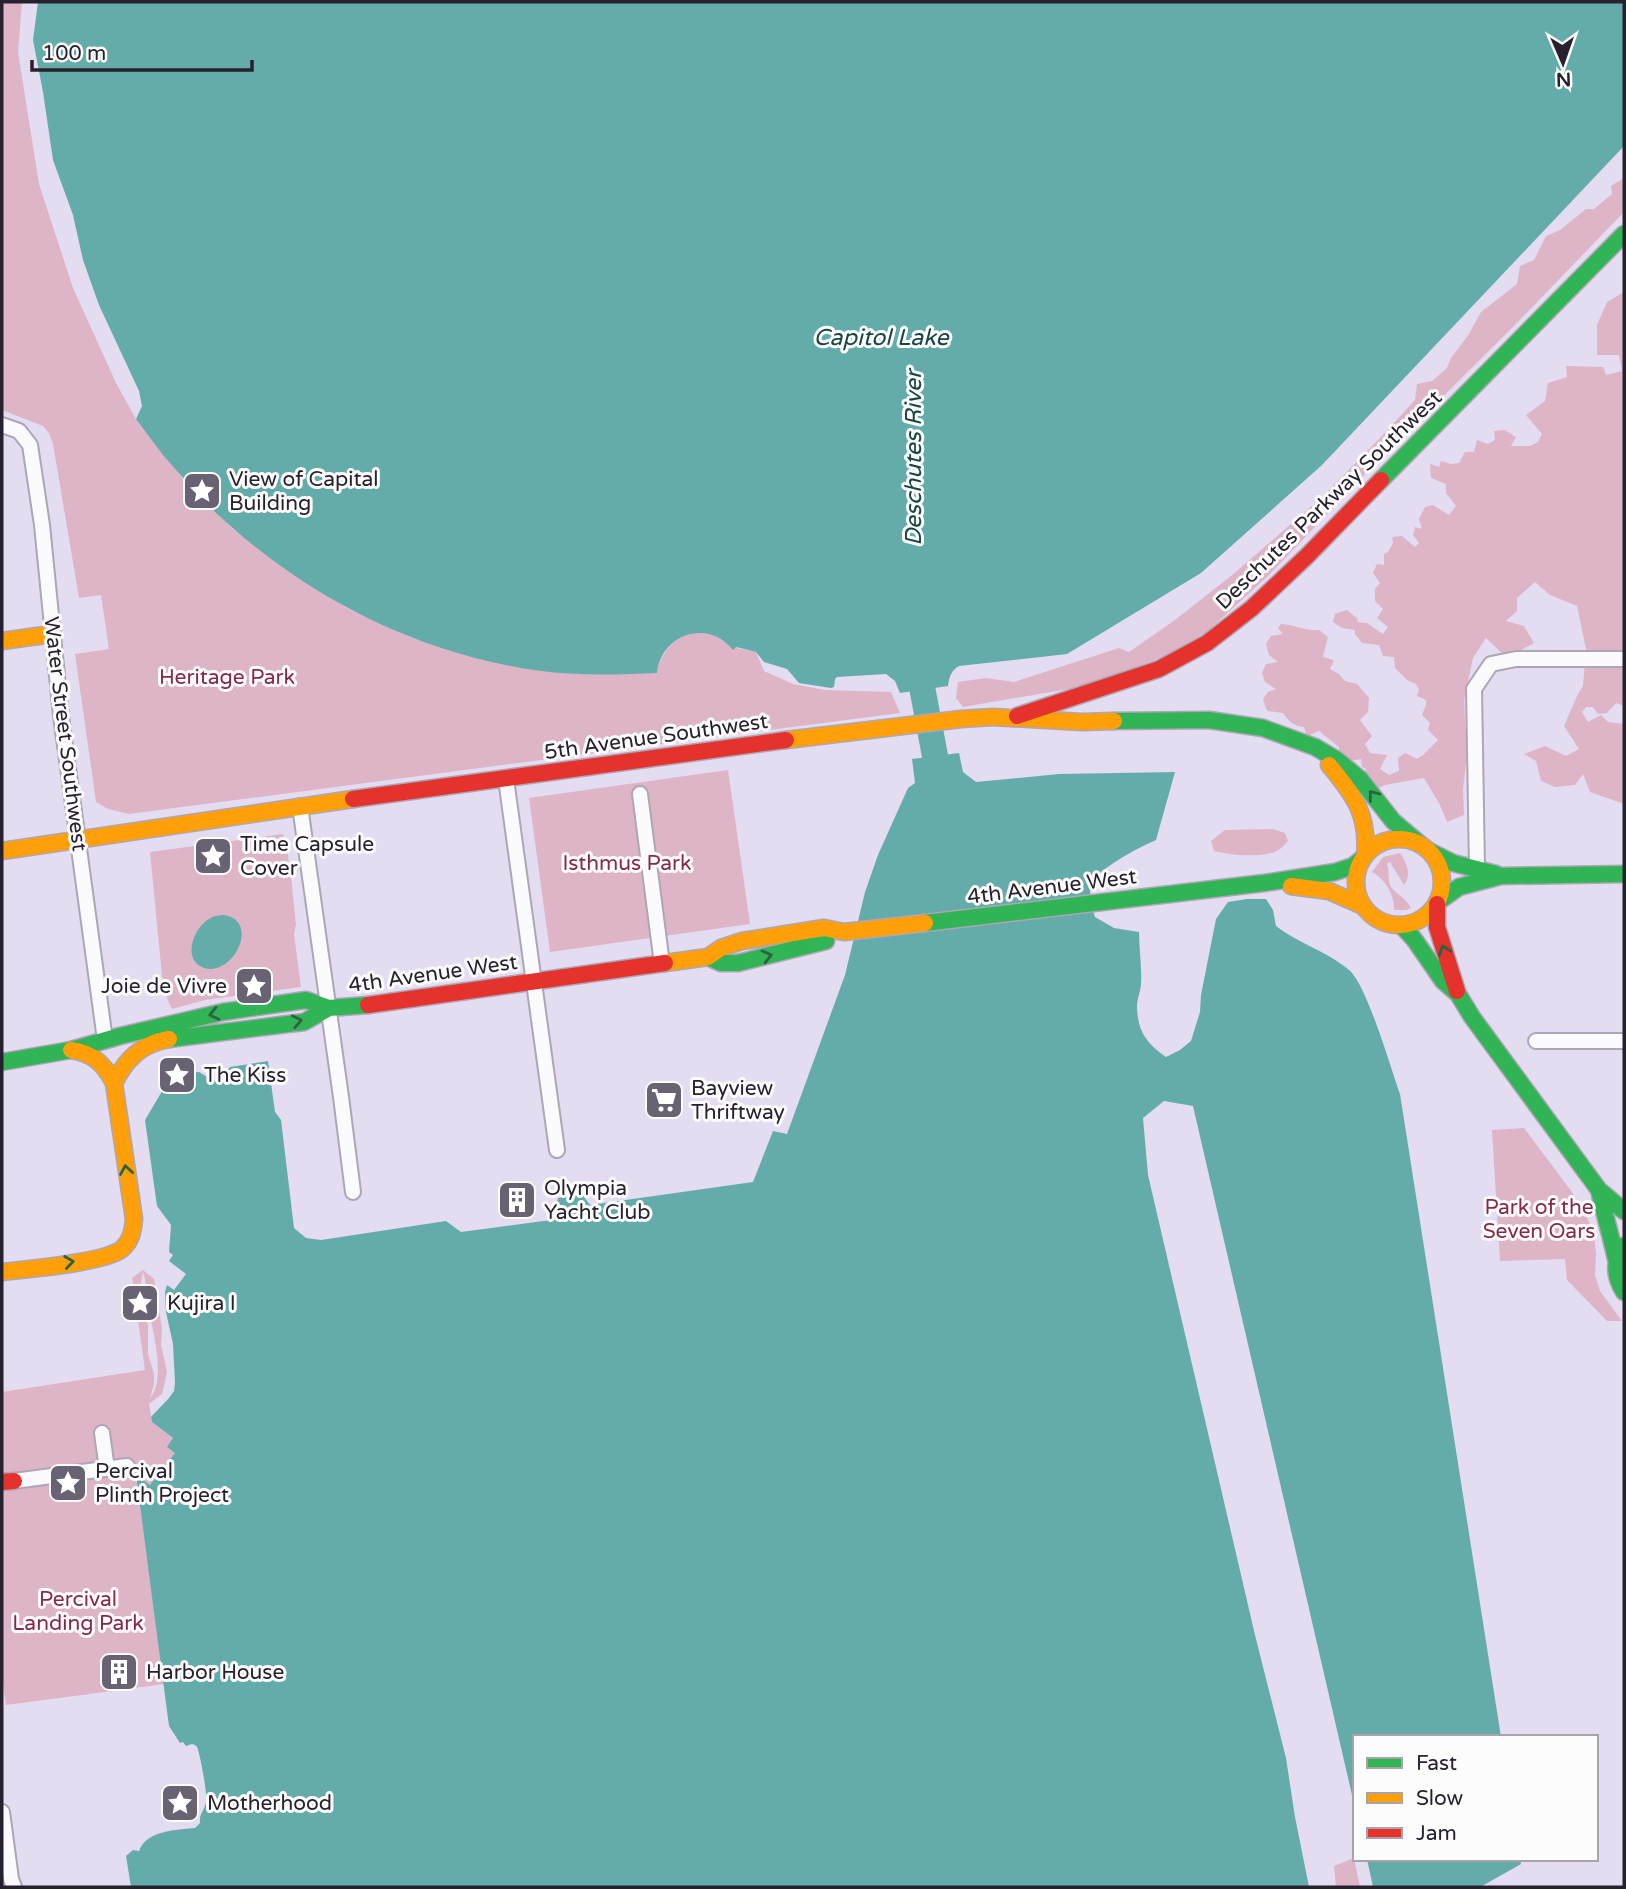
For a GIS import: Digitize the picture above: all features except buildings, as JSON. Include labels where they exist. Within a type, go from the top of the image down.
[{"type":"main road","name":"Deschutes Parkway Southwest","points":[[1012,718],[1159,669],[1208,643],[1244,614],[1316,547],[1624,234]]},
{"type":"main road","points":[[2,641],[52,634]]},
{"type":"main road","name":"5th Avenue Southwest","points":[[2,851],[300,806],[715,749],[961,719],[1012,718],[1082,722],[1209,720],[1237,723],[1287,736],[1315,747],[1349,769],[1394,821],[1426,848]]},
{"type":"main road","points":[[1315,747],[1356,799],[1363,813],[1367,840],[1364,857],[1357,869],[1357,895],[1373,918],[1387,924],[1402,926],[1417,923],[1459,887],[1501,876],[1624,874]]},
{"type":"main road","points":[[1264,883],[1346,869],[1372,848],[1396,839],[1409,840],[1453,863],[1501,876]]},
{"type":"main road","points":[[1426,848],[1439,863],[1443,876],[1437,927],[1458,995]]},
{"type":"main road","points":[[1264,883],[1313,888],[1341,895],[1363,906]]},
{"type":"main road","name":"4th Avenue West","points":[[2,1062],[71,1050],[223,1012],[306,1000],[329,1008],[354,1007],[708,957],[721,948],[742,941],[825,935],[1264,883]]},
{"type":"main road","points":[[1402,926],[1443,981],[1458,995],[1599,1190],[1624,1211]]},
{"type":"main road","points":[[114,1083],[134,1052],[152,1043],[304,1021],[329,1008]]},
{"type":"main road","points":[[2,1272],[115,1253],[125,1246],[134,1231],[114,1083],[101,1062],[93,1055],[71,1050]]},
{"type":"main road","points":[[1599,1190],[1611,1233],[1616,1259],[1615,1271],[1624,1292]]},
{"type":"main road","points":[[1616,1259],[1624,1244]]},
{"type":"street","name":"Water Street Southwest","points":[[2,425],[19,431],[30,446],[42,525],[61,716],[105,1040]]},
{"type":"street","points":[[1477,869],[1474,689],[1490,664],[1516,659],[1624,659]]},
{"type":"street","points":[[506,779],[557,1150]]},
{"type":"street","points":[[640,794],[662,964]]},
{"type":"street","points":[[300,806],[353,1192]]},
{"type":"street","points":[[1536,1041],[1624,1041]]},
{"type":"street","points":[[102,1433],[107,1469]]},
{"type":"street","points":[[8,1481],[127,1466]]},
{"type":"street","points":[[2,1812],[14,1887]]},
{"type":"green space","name":"Heritage Park","points":[[2,2],[22,2],[18,52],[39,184],[73,288],[116,383],[136,419],[188,485],[233,529],[345,607],[408,636],[496,663],[576,673],[656,673],[663,655],[674,642],[689,634],[709,634],[734,647],[756,652],[764,671],[793,684],[825,690],[891,692],[900,713],[129,814],[108,809],[96,802],[75,654],[109,649],[101,595],[79,598],[49,433],[43,426],[2,410]]},
{"type":"green space","points":[[1624,178],[1624,212],[1269,575],[1208,631],[1170,654],[1086,686],[963,707],[956,698],[958,682],[986,678],[1014,682],[1119,648],[1129,652],[1231,576],[1321,498],[1381,437],[1415,400],[1417,384],[1432,381],[1447,368],[1481,312],[1517,284],[1520,266],[1534,260],[1546,236],[1560,230],[1586,209],[1594,209],[1612,194],[1611,186]]},
{"type":"green space","points":[[1624,292],[1624,706],[1616,703],[1607,713],[1598,714],[1593,707],[1586,707],[1582,712],[1588,722],[1601,715],[1608,722],[1624,724],[1624,804],[1590,792],[1583,774],[1575,785],[1555,787],[1541,781],[1536,761],[1524,754],[1545,746],[1566,756],[1579,749],[1564,726],[1583,686],[1586,649],[1577,606],[1550,595],[1535,582],[1517,598],[1517,611],[1506,621],[1524,626],[1534,643],[1516,653],[1502,653],[1486,638],[1473,658],[1464,700],[1467,755],[1463,789],[1464,815],[1447,822],[1424,778],[1385,785],[1375,790],[1365,781],[1366,769],[1362,767],[1361,759],[1346,762],[1340,757],[1339,747],[1319,731],[1307,736],[1304,727],[1292,723],[1283,713],[1268,711],[1263,699],[1268,692],[1276,689],[1265,682],[1262,673],[1266,664],[1278,662],[1269,655],[1266,644],[1271,636],[1283,634],[1278,628],[1281,624],[1319,630],[1328,637],[1323,657],[1334,660],[1330,669],[1345,681],[1357,684],[1369,698],[1368,712],[1360,720],[1372,736],[1365,744],[1370,753],[1387,755],[1380,769],[1389,775],[1399,771],[1398,758],[1405,753],[1417,759],[1423,755],[1438,740],[1428,730],[1430,723],[1422,715],[1426,700],[1417,696],[1419,690],[1416,684],[1407,680],[1395,668],[1394,657],[1383,656],[1379,645],[1362,643],[1355,630],[1342,628],[1333,622],[1335,614],[1347,610],[1358,619],[1357,622],[1367,623],[1383,634],[1388,627],[1377,618],[1383,609],[1375,601],[1375,589],[1380,583],[1373,573],[1377,564],[1384,565],[1384,554],[1393,543],[1392,537],[1402,536],[1415,547],[1419,543],[1413,535],[1415,527],[1422,529],[1419,519],[1425,507],[1433,505],[1449,515],[1456,506],[1446,493],[1446,484],[1431,478],[1430,464],[1439,467],[1441,461],[1459,463],[1465,452],[1474,452],[1477,440],[1488,444],[1495,440],[1494,431],[1505,430],[1516,437],[1511,446],[1530,446],[1538,442],[1542,434],[1526,415],[1545,401],[1548,383],[1567,377],[1566,366],[1603,367],[1606,375],[1622,371],[1619,355],[1597,355],[1597,325],[1607,302]]},
{"type":"green space","name":"Isthmus Park","points":[[728,770],[750,924],[550,952],[529,798]]},
{"type":"green space","points":[[1273,829],[1285,833],[1288,841],[1280,849],[1266,854],[1238,855],[1214,851],[1211,841],[1225,830]]},
{"type":"green space","points":[[283,834],[292,886],[296,925],[294,934],[301,987],[205,1000],[172,1009],[162,976],[150,852]]},
{"type":"green space","points":[[1400,853],[1408,869],[1408,877],[1404,885],[1390,862],[1387,864],[1389,881],[1391,887],[1411,908],[1394,910],[1388,888],[1372,872],[1383,857]]},
{"type":"green space","name":"Park of the Seven Oars","points":[[1524,1128],[1572,1192],[1587,1217],[1594,1235],[1595,1275],[1600,1291],[1622,1321],[1607,1321],[1567,1280],[1565,1259],[1500,1261],[1492,1130]]},
{"type":"green space","name":"Percival Landing Park","points":[[143,1270],[154,1279],[162,1329],[161,1345],[167,1372],[162,1394],[149,1404],[152,1422],[174,1439],[175,1453],[150,1486],[136,1477],[165,1684],[6,1705],[2,1674],[2,1392],[145,1370],[132,1278]],"holes":[[[143,1272],[158,1366],[155,1389],[150,1398],[154,1374],[148,1354],[148,1326],[142,1303]]]},
{"type":"green space","points":[[1353,1858],[1360,1887],[1336,1887],[1334,1866]]},
{"type":"water","name":"Capitol Lake","points":[[38,2],[1624,2],[1624,146],[1322,465],[1201,573],[1067,654],[959,666],[951,674],[948,686],[900,693],[895,681],[886,674],[837,677],[834,687],[831,688],[799,683],[787,669],[764,662],[756,652],[736,647],[733,650],[723,640],[699,633],[676,640],[667,648],[657,673],[549,672],[489,661],[445,649],[403,634],[322,593],[248,541],[214,511],[210,492],[200,484],[190,486],[163,455],[136,419],[142,406],[139,391],[99,305],[83,260],[73,215],[53,160],[33,40]]},
{"type":"water","points":[[959,753],[963,772],[976,782],[1059,774],[1175,772],[1156,840],[1102,871],[1092,884],[1090,892],[1095,917],[1114,928],[1139,932],[1139,1023],[1148,1042],[1166,1057],[1191,1041],[1200,1012],[1216,919],[1228,902],[1266,899],[1273,910],[1276,926],[1340,963],[1356,979],[1371,1009],[1400,1094],[1501,1735],[1353,1735],[1353,1799],[1193,1106],[1164,1101],[1143,1118],[1148,1175],[1286,1758],[1309,1887],[131,1887],[126,1856],[133,1850],[139,1851],[148,1839],[155,1835],[195,1828],[200,1823],[206,1798],[196,1745],[186,1746],[183,1742],[180,1743],[169,1726],[136,1475],[150,1485],[175,1453],[167,1447],[173,1438],[152,1422],[151,1417],[174,1391],[173,1344],[165,1292],[167,1285],[174,1290],[186,1274],[169,1261],[173,1255],[169,1252],[171,1225],[157,1206],[145,1120],[168,1081],[182,1073],[199,1072],[216,1082],[230,1067],[268,1061],[275,1112],[281,1120],[294,1228],[306,1238],[321,1240],[446,1221],[461,1232],[551,1220],[558,1198],[582,1194],[590,1205],[753,1182],[773,1131],[787,1134],[845,975],[865,892],[878,855],[908,788],[915,783],[912,759]]},
{"type":"water","points":[[224,915],[235,919],[241,927],[239,947],[225,964],[215,969],[204,968],[193,958],[192,944],[195,936],[209,919]]},
{"type":"water","points":[[1367,1861],[1520,1861],[1521,1864],[1482,1886],[1373,1887]]},
{"type":"waterway","name":"Deschutes River","points":[[916,655],[935,756]]},
{"type":"traffic: fast","points":[[1381,480],[1624,234]]},
{"type":"traffic: fast","points":[[1114,721],[1209,720],[1263,728],[1315,747],[1337,760],[1360,779],[1393,821],[1420,844]]},
{"type":"traffic: fast","points":[[1431,852],[1453,863],[1496,874]]},
{"type":"traffic: fast","points":[[925,923],[1264,883],[1335,872],[1353,866],[1363,858]]},
{"type":"traffic: fast","points":[[1438,902],[1459,887],[1501,876],[1624,874]]},
{"type":"traffic: fast","points":[[1402,926],[1443,981],[1458,994],[1599,1190],[1624,1211]]},
{"type":"traffic: fast","points":[[708,957],[721,963],[738,963],[826,941]]},
{"type":"traffic: fast","points":[[2,1062],[71,1050],[223,1012],[306,1000],[329,1008],[368,1005]]},
{"type":"traffic: fast","points":[[169,1039],[304,1022],[329,1008]]},
{"type":"traffic: fast","points":[[1599,1190],[1616,1259]]},
{"type":"traffic: fast","points":[[1622,1246],[1616,1269],[1624,1292]]},
{"type":"traffic: slow","points":[[2,641],[52,634]]},
{"type":"traffic: slow","points":[[786,740],[993,717],[1114,721]]},
{"type":"traffic: slow","points":[[1329,765],[1358,806],[1365,829],[1365,856]]},
{"type":"traffic: slow","points":[[2,851],[353,799]]},
{"type":"traffic: slow","points":[[1391,839],[1407,839],[1430,851],[1439,865],[1442,882],[1439,899],[1430,913],[1407,925],[1391,925],[1375,918],[1363,906],[1356,890],[1356,874],[1363,858],[1375,846],[1391,839]]},
{"type":"traffic: slow","points":[[1291,886],[1329,891],[1363,906]]},
{"type":"traffic: slow","points":[[665,963],[708,957],[721,948],[742,941],[824,928],[844,932],[925,923]]},
{"type":"traffic: slow","points":[[2,1272],[99,1258],[113,1254],[128,1243],[134,1219],[114,1083],[129,1060],[142,1049],[169,1039]]},
{"type":"traffic: slow","points":[[71,1050],[97,1060],[114,1083]]},
{"type":"traffic: jam","points":[[1017,716],[1159,669],[1207,643],[1252,608],[1381,480]]},
{"type":"traffic: jam","points":[[353,799],[786,740]]},
{"type":"traffic: jam","points":[[1437,904],[1437,927],[1457,991]]},
{"type":"traffic: jam","points":[[368,1005],[665,963]]},
{"type":"traffic: jam","points":[[2,1482],[14,1481]]},
{"type":"place","name":"View of Capital Building","points":[[202,491]]},
{"type":"place","name":"Time Capsule Cover","points":[[213,856]]},
{"type":"place","name":"Joie de Vivre","points":[[254,986]]},
{"type":"place","name":"The Kiss","points":[[177,1075]]},
{"type":"place","name":"Bayview Thriftway","points":[[664,1100]]},
{"type":"place","name":"Olympia Yacht Club","points":[[517,1200]]},
{"type":"place","name":"Kujira I","points":[[140,1303]]},
{"type":"place","name":"Percival Plinth Project","points":[[68,1483]]},
{"type":"place","name":"Harbor House","points":[[119,1672]]},
{"type":"place","name":"Motherhood","points":[[180,1803]]}]
